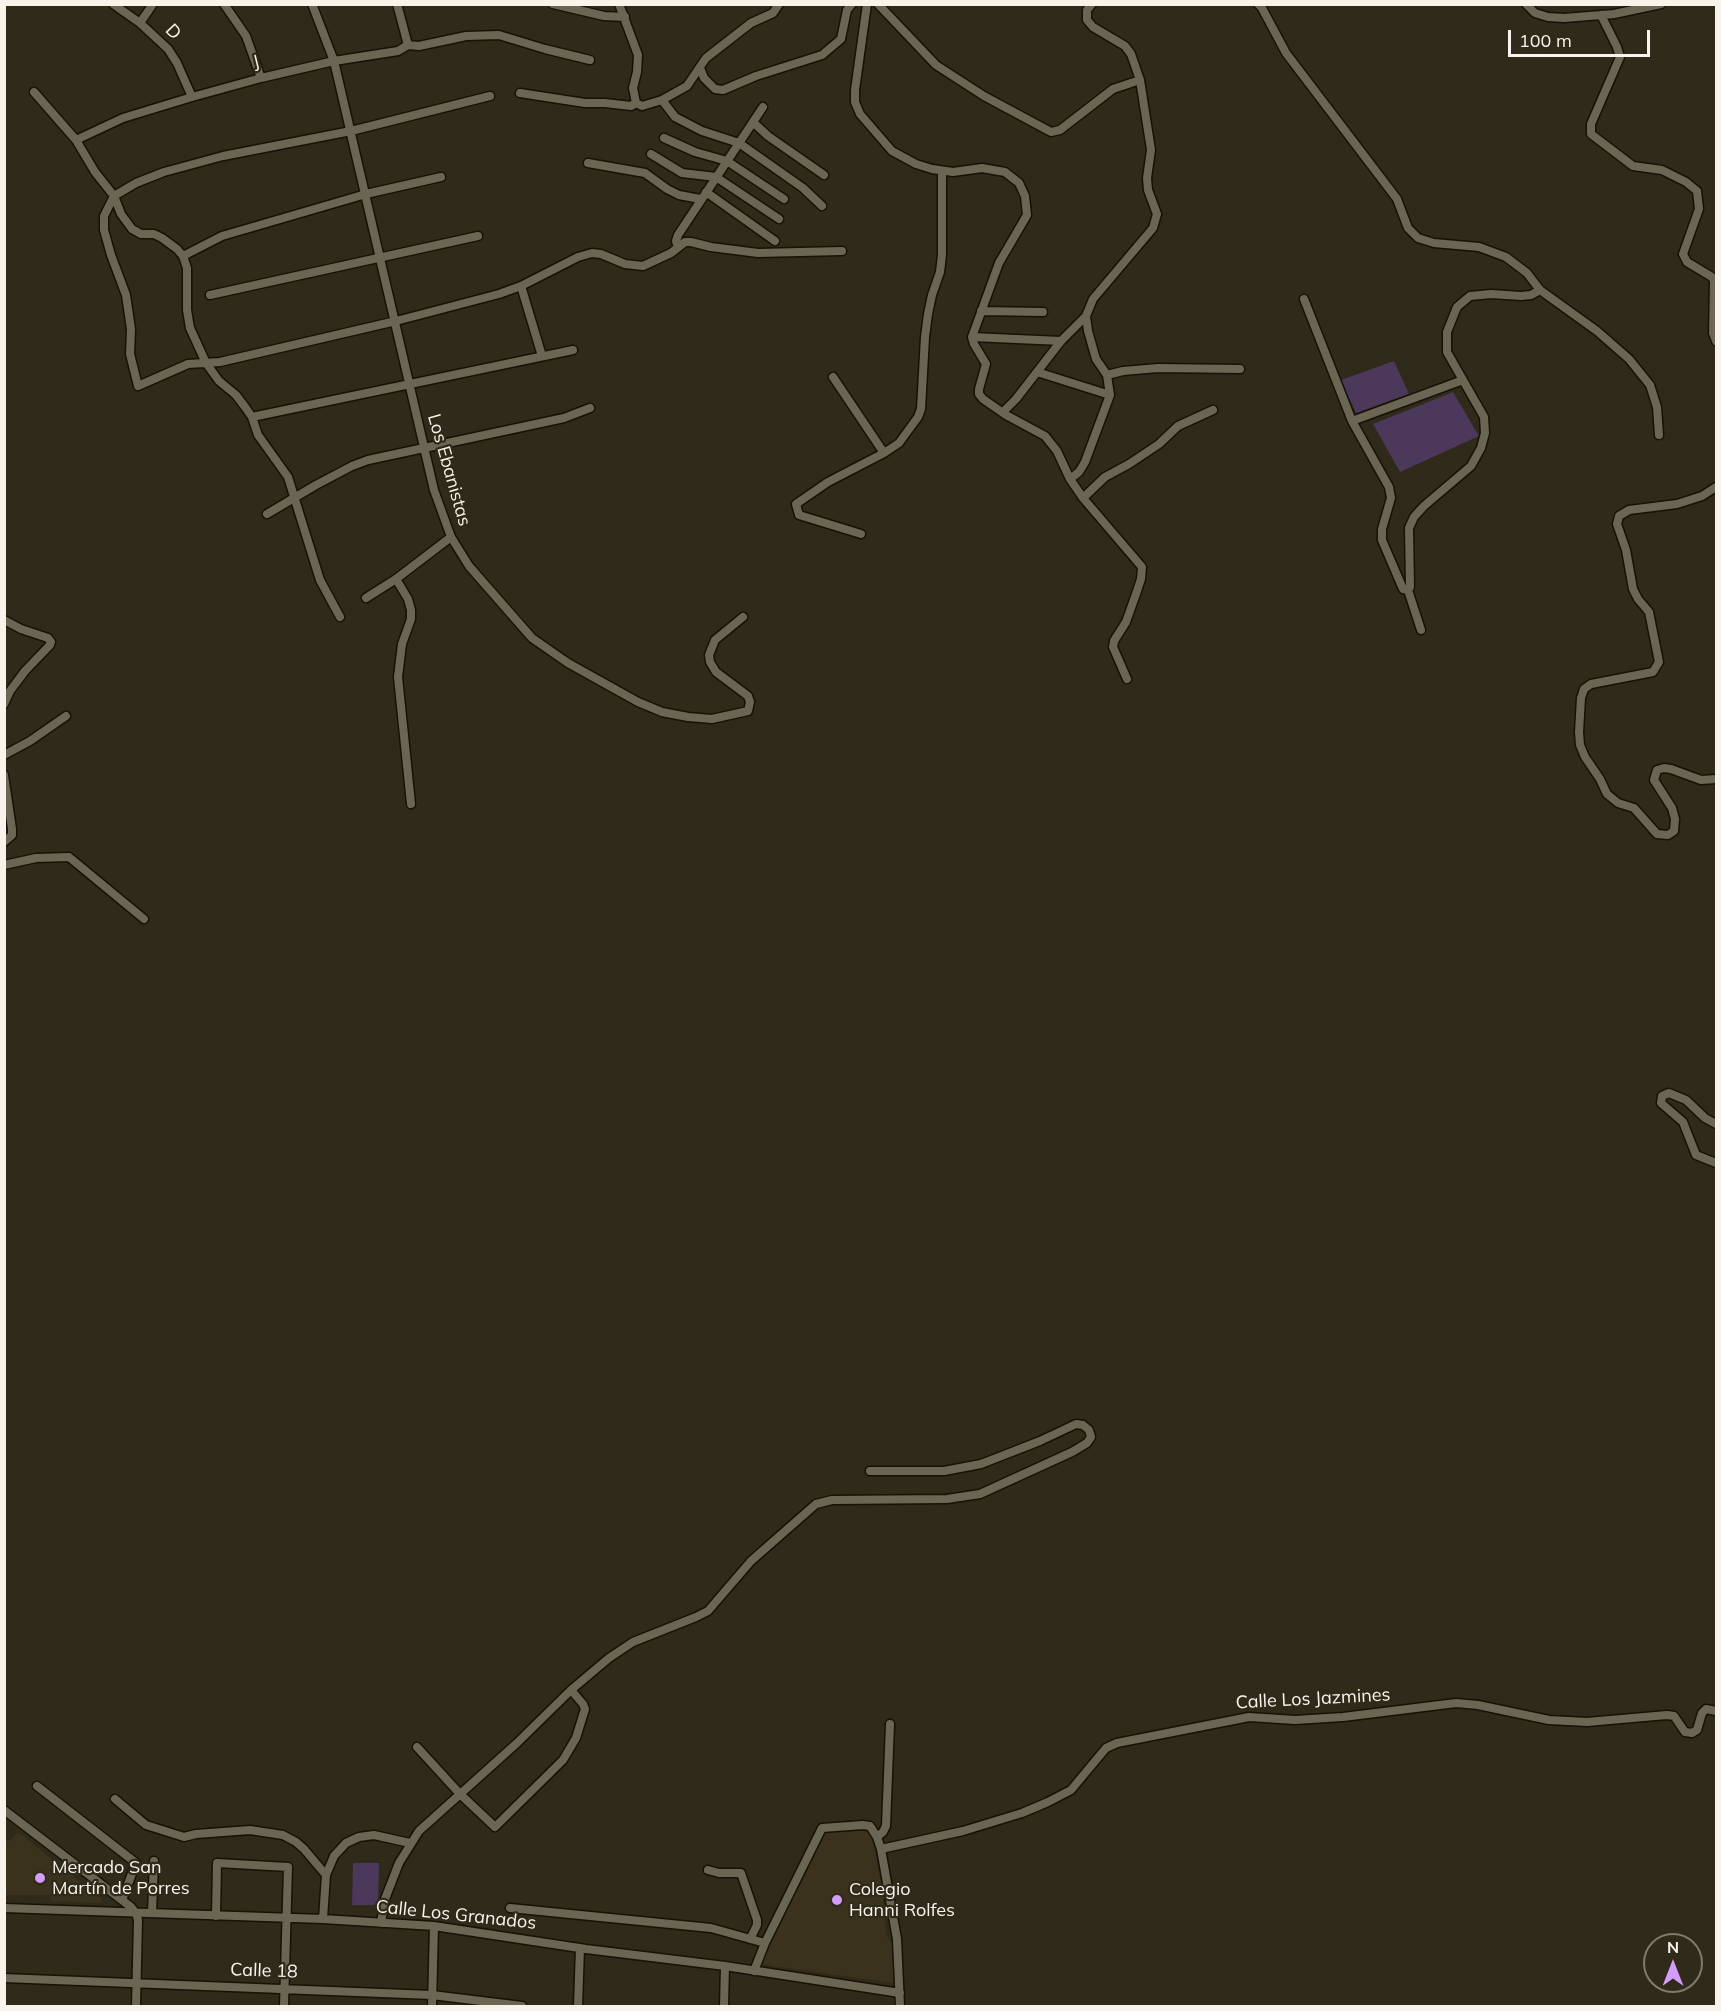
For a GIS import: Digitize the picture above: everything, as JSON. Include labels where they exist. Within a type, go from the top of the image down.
[{"type":"street","name":"D","points":[[112,4],[140,23],[168,49],[192,97]]},
{"type":"street","points":[[140,23],[153,4]]},
{"type":"street","points":[[224,4],[246,36],[261,78]]},
{"type":"street","name":"Los Ebanistas","points":[[312,4],[334,61],[434,490],[451,537],[468,566],[532,638],[568,663],[638,702],[662,712],[712,719],[748,711],[750,702],[748,696],[716,672],[710,662],[715,640],[743,617]]},
{"type":"street","points":[[397,4],[408,45]]},
{"type":"street","points":[[553,4],[604,16],[625,17]]},
{"type":"street","points":[[620,4],[638,55],[633,88],[636,103]]},
{"type":"street","points":[[636,103],[642,106],[649,105],[687,86],[706,58],[751,23],[773,12],[779,4]]},
{"type":"street","points":[[700,68],[715,89],[723,90],[756,76],[822,56],[841,39],[847,10],[852,4]]},
{"type":"street","points":[[867,4],[855,102],[860,114],[892,151],[916,164],[953,172],[982,168],[1005,172],[1020,183],[1025,196],[1027,215],[999,263],[972,337],[986,364],[979,394],[1003,412],[1045,436],[1057,451],[1070,479],[1083,498],[1142,567],[1138,589],[1126,622],[1114,641],[1113,647],[1127,679]]},
{"type":"street","points":[[878,4],[936,65],[984,96],[1051,132],[1060,130],[1113,89],[1140,80]]},
{"type":"street","points":[[1003,412],[1016,399],[1061,341],[1086,316],[1093,299],[1154,228],[1156,221],[1157,214],[1148,190],[1147,178],[1151,150],[1140,80],[1131,54],[1125,46],[1093,27],[1087,20],[1088,10],[1092,4]]},
{"type":"street","points":[[1258,4],[1286,53],[1397,199],[1408,228],[1418,238],[1479,247],[1506,257],[1527,273],[1540,290],[1597,331],[1629,359],[1650,385],[1657,407],[1659,435]]},
{"type":"street","points":[[1526,4],[1535,13],[1548,17],[1601,15],[1656,5]]},
{"type":"street","points":[[1601,15],[1620,57],[1591,124],[1591,134],[1633,166],[1662,170],[1686,182],[1697,191],[1699,209],[1683,254],[1687,262],[1712,277],[1714,281],[1713,333],[1716,341]]},
{"type":"street","name":"J","points":[[76,140],[123,118],[192,97],[334,61],[398,51],[408,45],[419,46],[466,36],[499,35],[590,60]]},
{"type":"street","points":[[34,92],[76,140],[95,172],[114,196],[132,229],[141,234],[154,234],[162,238],[183,256],[187,268],[187,310],[190,328],[206,363],[219,381],[236,395],[252,417],[258,435],[288,477],[320,579],[340,617]]},
{"type":"street","points":[[520,93],[585,104],[605,103],[631,106],[636,103]]},
{"type":"street","points":[[490,96],[351,131],[223,156],[164,172],[136,183],[114,196],[104,216],[104,230],[126,295],[131,329],[130,354],[138,386],[188,364],[220,362],[396,321],[521,286],[578,257],[592,253],[601,254],[625,264],[644,266],[691,242],[758,253],[842,251]]},
{"type":"street","points":[[662,100],[675,117],[702,131],[739,143],[803,188],[822,206]]},
{"type":"street","points":[[678,247],[676,241],[678,235],[763,107]]},
{"type":"street","points":[[754,123],[768,136],[824,175]]},
{"type":"street","points":[[664,138],[694,152],[727,161],[784,199]]},
{"type":"street","points":[[651,154],[682,173],[716,177],[778,219]]},
{"type":"street","points":[[588,163],[645,172],[679,195],[703,195],[775,241]]},
{"type":"street","points":[[861,534],[799,515],[796,504],[828,482],[899,443],[918,417],[921,409],[925,337],[930,304],[940,272],[942,255],[942,171]]},
{"type":"street","points":[[183,256],[222,236],[366,194],[441,177]]},
{"type":"street","points":[[210,295],[478,236]]},
{"type":"street","points":[[521,286],[542,356]]},
{"type":"street","points":[[1421,630],[1408,590],[1410,587],[1408,528],[1424,506],[1471,466],[1485,434],[1484,417],[1447,352],[1447,332],[1457,307],[1470,296],[1491,294],[1521,296],[1531,295],[1540,290]]},
{"type":"street","points":[[1304,299],[1352,421],[1389,487],[1391,498],[1382,529],[1383,540],[1403,589],[1408,590]]},
{"type":"street","points":[[981,311],[1043,312]]},
{"type":"street","points":[[1070,479],[1079,472],[1085,462],[1110,395],[1107,375],[1096,359],[1086,316]]},
{"type":"street","points":[[972,337],[1061,341]]},
{"type":"street","points":[[252,417],[573,350]]},
{"type":"street","points":[[1107,375],[1158,368],[1240,369]]},
{"type":"street","points":[[1037,372],[1110,395]]},
{"type":"street","points":[[833,377],[884,453]]},
{"type":"street","points":[[1352,421],[1463,380]]},
{"type":"street","points":[[267,514],[352,466],[368,460],[564,418],[590,408]]},
{"type":"street","points":[[1083,498],[1105,477],[1159,444],[1178,426],[1213,410]]},
{"type":"street","points":[[1716,487],[1701,496],[1677,504],[1629,510],[1619,516],[1617,524],[1626,550],[1633,589],[1649,612],[1659,662],[1653,672],[1591,684],[1584,689],[1581,698],[1579,732],[1580,745],[1585,757],[1607,794],[1618,803],[1634,808],[1657,834],[1668,835],[1674,831],[1675,819],[1672,808],[1654,780],[1657,770],[1664,768],[1701,780],[1716,779]]},
{"type":"street","points":[[366,598],[396,579],[451,537]]},
{"type":"street","points":[[396,579],[408,599],[411,610],[411,619],[402,644],[398,677],[411,804]]},
{"type":"street","points":[[4,620],[21,629],[48,638],[51,642],[51,645],[25,671],[10,691],[4,704]]},
{"type":"street","points":[[4,755],[30,741],[66,716]]},
{"type":"street","points":[[4,775],[12,829],[12,835],[4,842]]},
{"type":"street","points":[[4,865],[36,858],[69,857],[144,919]]},
{"type":"street","points":[[1716,1124],[1705,1118],[1686,1100],[1669,1093],[1662,1096],[1661,1103],[1683,1122],[1696,1155],[1716,1163]]},
{"type":"street","points":[[381,1923],[386,1899],[399,1863],[419,1831],[517,1743],[571,1690],[609,1658],[633,1642],[708,1611],[751,1561],[816,1504],[832,1500],[947,1499],[980,1494],[1072,1452],[1088,1443],[1091,1437],[1089,1430],[1083,1425],[1076,1424],[981,1464],[944,1472],[870,1471]]},
{"type":"street","points":[[417,1747],[460,1794],[495,1827],[563,1760],[576,1738],[585,1709],[571,1690]]},
{"type":"street","name":"Calle Los Jazmines","points":[[881,1849],[963,1831],[1022,1813],[1048,1802],[1071,1790],[1106,1748],[1117,1743],[1240,1719],[1295,1720],[1343,1717],[1456,1703],[1478,1705],[1549,1720],[1587,1722],[1667,1715],[1674,1716],[1685,1732],[1692,1733],[1697,1730],[1701,1713],[1706,1709],[1716,1711]]},
{"type":"street","points":[[877,1837],[886,1826],[890,1724]]},
{"type":"street","points":[[37,1786],[136,1863],[122,1900]]},
{"type":"street","points":[[115,1799],[146,1825],[184,1837],[250,1830],[283,1835],[304,1849],[326,1875]]},
{"type":"street","points":[[4,1810],[136,1913],[138,1920],[136,2007]]},
{"type":"street","points":[[754,1971],[765,1943],[822,1828],[870,1826],[881,1849],[897,1939],[900,2007]]},
{"type":"street","points":[[323,1919],[326,1875],[334,1856],[346,1843],[359,1837],[374,1835],[410,1843]]},
{"type":"street","points":[[152,1913],[154,1862]]},
{"type":"street","points":[[216,1916],[217,1863],[288,1867],[284,2007]]},
{"type":"street","points":[[708,1870],[719,1873],[741,1873],[757,1920],[750,1939]]},
{"type":"street","name":"Calle Los Granados","points":[[4,1908],[323,1919],[434,1926],[580,1948],[725,1966],[900,1993]]},
{"type":"street","points":[[510,1908],[711,1928],[765,1943]]},
{"type":"street","points":[[432,2007],[434,1926]]},
{"type":"street","points":[[578,2007],[580,1948]]},
{"type":"street","points":[[724,2007],[725,1966]]},
{"type":"street","name":"Calle 18","points":[[4,1978],[432,1995],[522,2007]]},
{"type":"shaded area","points":[[1394,361],[1409,394],[1356,413],[1341,380]]},
{"type":"shaded area","points":[[1453,392],[1479,436],[1400,472],[1373,424]]},
{"type":"shaded area","name":"Colegio Hanni Rolfes","points":[[864,1827],[871,1830],[882,1889],[886,1934],[895,1949],[893,1983],[760,1964],[823,1829]]},
{"type":"shaded area","name":"Mercado San Martín de Porres","points":[[18,1832],[102,1899],[101,1903],[51,1901],[51,1895],[5,1895],[5,1841],[11,1840]]},
{"type":"shaded area","points":[[353,1863],[379,1863],[378,1905],[352,1905]]},
{"type":"place","name":"Mercado San Martín de Porres","points":[[40,1878]]},
{"type":"place","name":"Colegio Hanni Rolfes","points":[[837,1900]]}]
